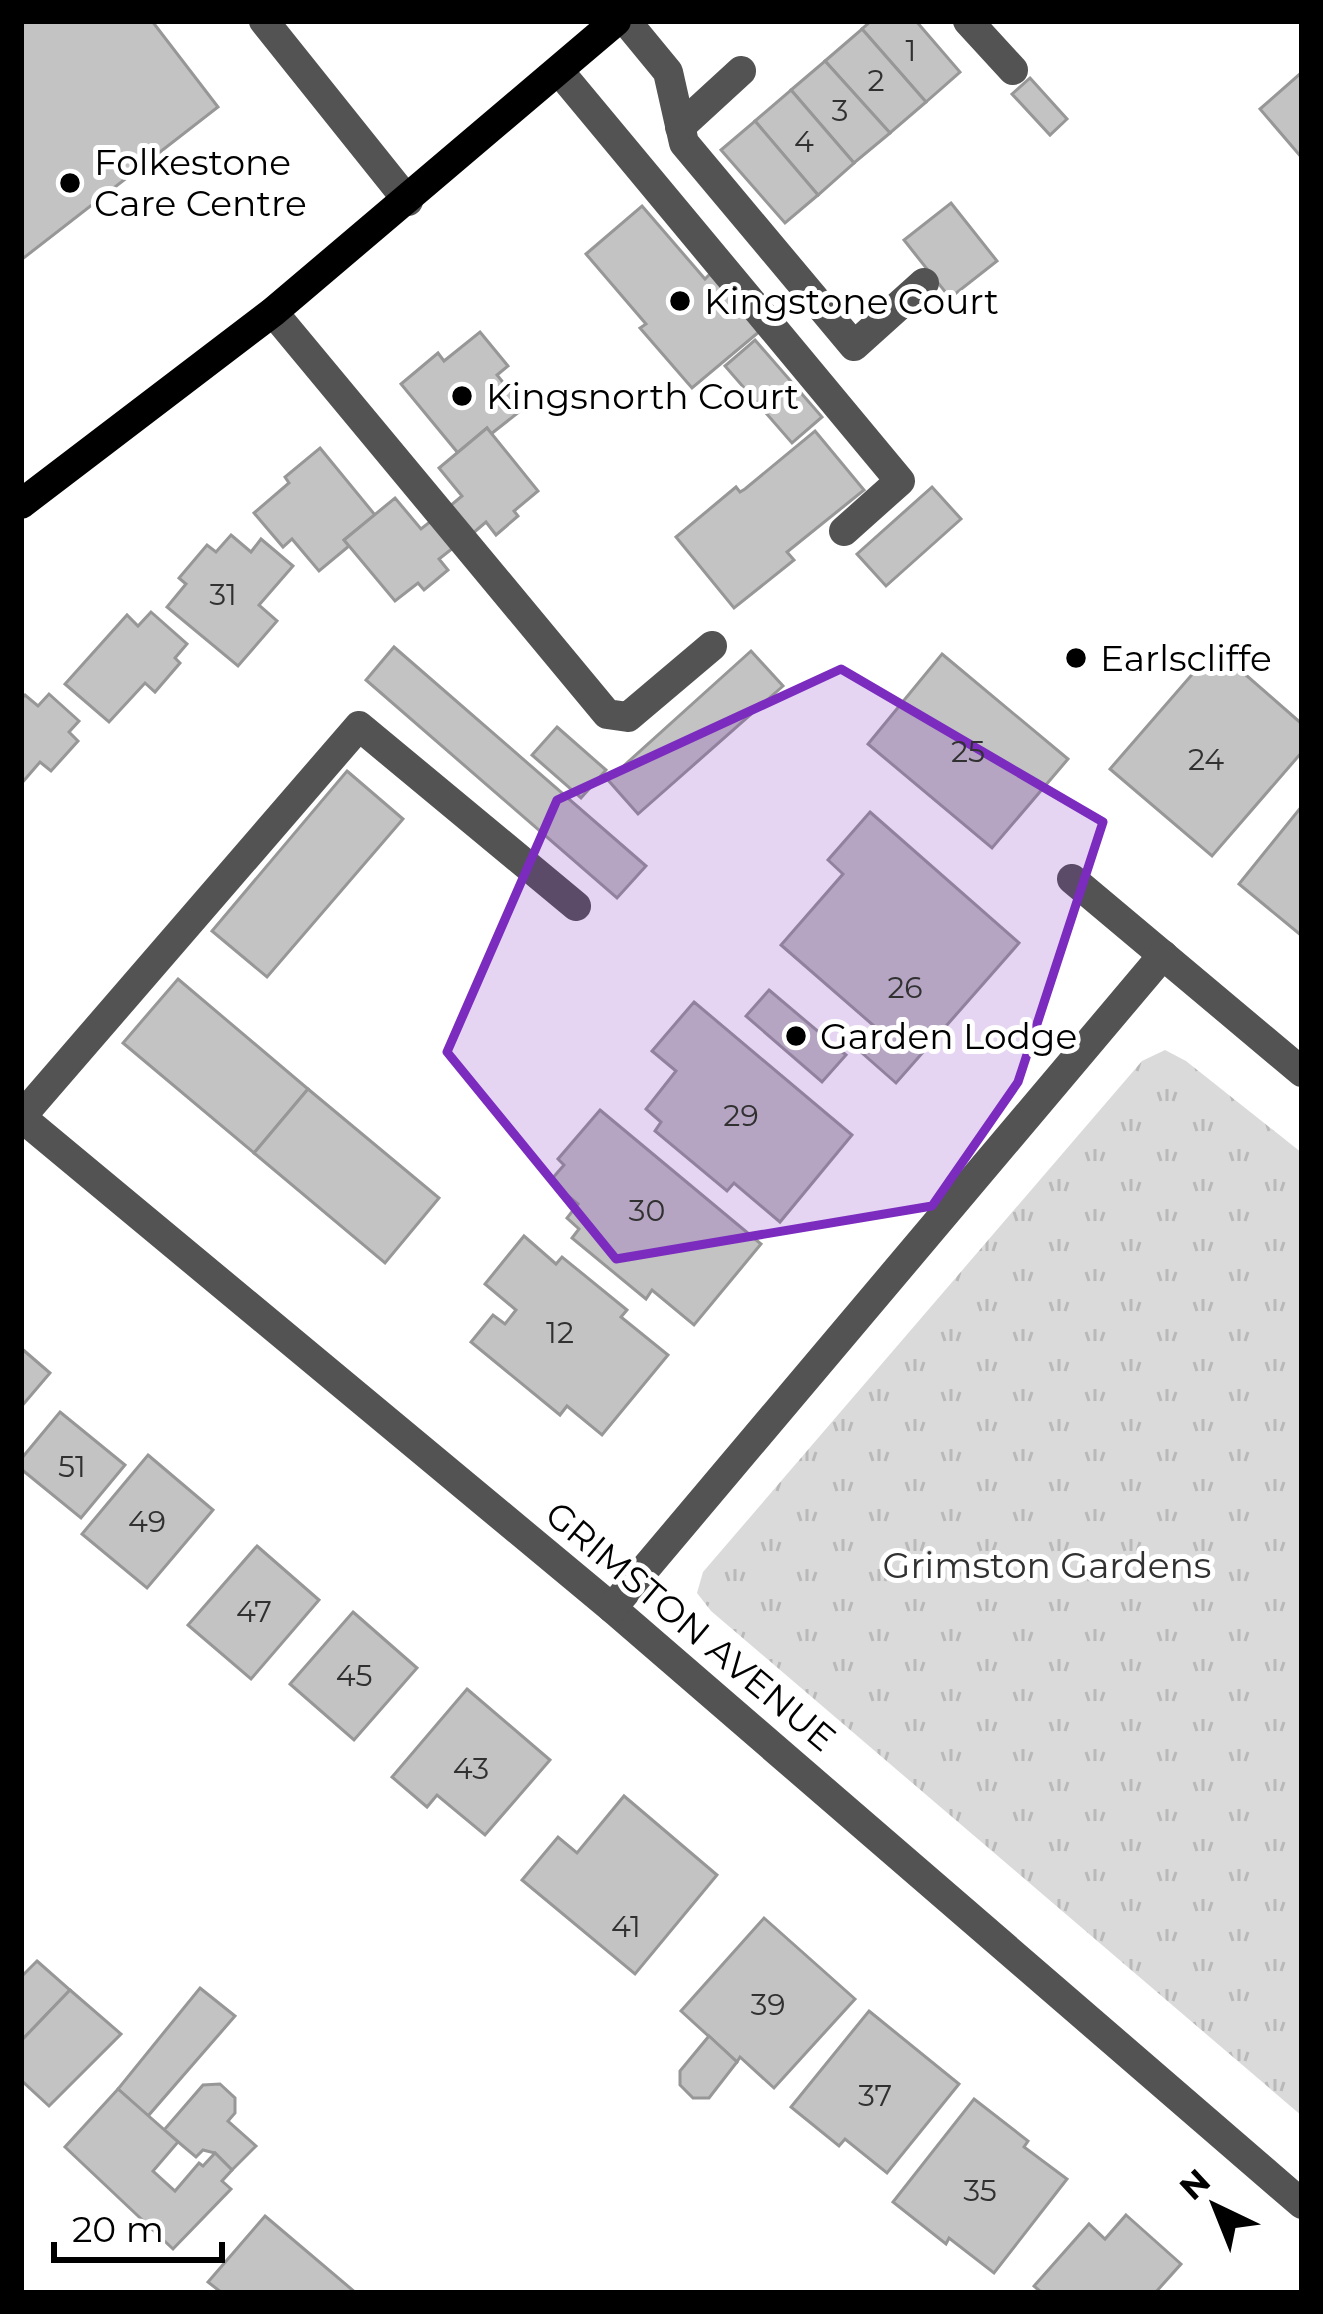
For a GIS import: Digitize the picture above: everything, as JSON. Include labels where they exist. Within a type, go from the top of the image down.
[{"type":"main road","points":[[21,504],[273,312],[616,21]]},
{"type":"street","points":[[264,21],[408,201]]},
{"type":"street","points":[[626,21],[668,72],[684,143],[854,346],[924,283]]},
{"type":"street","points":[[968,21],[1013,70]]},
{"type":"street","points":[[559,71],[900,481],[844,531]]},
{"type":"street","points":[[680,127],[741,71]]},
{"type":"street","points":[[273,312],[608,714],[628,717],[712,646]]},
{"type":"street","points":[[21,1117],[359,726],[576,906]]},
{"type":"street","points":[[1072,879],[1302,1072]]},
{"type":"street","points":[[611,1608],[1162,956]]},
{"type":"street","name":"GRIMSTON AVENUE","points":[[21,1117],[611,1608],[1302,2204]]},
{"type":"highlighted area","points":[[841,669],[1103,822],[1018,1082],[932,1206],[616,1259],[447,1052],[557,800]]},
{"type":"green space","name":"Grimston Gardens","points":[[1165,1050],[1186,1061],[1302,1153],[1302,2116],[711,1611],[697,1593],[703,1572],[1142,1061]]},
{"type":"building","name":"Folkestone Care Centre","points":[[21,21],[152,21],[218,107],[21,260]]},
{"type":"building","points":[[871,21],[916,21],[960,72],[926,102],[862,29]]},
{"type":"building","points":[[862,29],[926,102],[890,133],[825,61]]},
{"type":"building","points":[[825,61],[890,133],[854,163],[791,90]]},
{"type":"building","points":[[1302,72],[1302,158],[1260,109]]},
{"type":"building","points":[[1030,78],[1067,119],[1050,135],[1012,94]]},
{"type":"building","points":[[791,90],[854,163],[818,195],[755,121]]},
{"type":"building","points":[[755,121],[818,195],[785,223],[721,150]]},
{"type":"building","points":[[951,203],[997,261],[950,298],[904,240]]},
{"type":"building","name":"Kingstone Court","points":[[642,206],[705,279],[710,274],[760,331],[692,388],[640,328],[646,324],[586,254]]},
{"type":"building","name":"Kingsnorth Court","points":[[480,332],[508,366],[497,375],[524,408],[491,434],[487,428],[458,453],[401,384],[438,353],[444,361]]},
{"type":"building","points":[[755,340],[822,417],[792,443],[725,366]]},
{"type":"building","name":"Kingsnorth Court","points":[[487,428],[538,491],[496,535],[486,522],[472,534],[450,506],[462,496],[439,468]]},
{"type":"building","points":[[815,431],[864,490],[787,552],[794,560],[734,608],[676,537],[736,487],[740,492],[745,489]]},
{"type":"building","points":[[320,448],[375,515],[344,540],[349,546],[319,571],[292,539],[283,547],[254,513],[289,483],[285,477]]},
{"type":"building","points":[[932,487],[961,519],[886,586],[857,554]]},
{"type":"building","points":[[395,498],[421,529],[431,521],[453,548],[439,559],[448,570],[424,590],[418,583],[395,601],[344,540]]},
{"type":"building","points":[[231,535],[251,552],[261,539],[293,566],[259,605],[277,621],[238,666],[167,607],[186,584],[179,578],[207,545],[216,552]]},
{"type":"building","points":[[151,612],[187,644],[175,658],[180,663],[155,692],[145,683],[109,722],[65,684],[127,615],[138,626]]},
{"type":"building","points":[[394,647],[646,866],[617,898],[366,680]]},
{"type":"building","points":[[1215,648],[1302,724],[1302,752],[1212,856],[1110,769]]},
{"type":"building","points":[[751,651],[783,686],[638,814],[608,780]]},
{"type":"building","points":[[942,654],[1068,759],[992,848],[868,744]]},
{"type":"building","points":[[49,694],[79,721],[69,732],[78,741],[51,771],[40,762],[21,784],[21,699],[25,695],[38,706]]},
{"type":"building","points":[[557,727],[606,770],[581,798],[532,755]]},
{"type":"building","points":[[347,771],[403,819],[267,977],[212,931]]},
{"type":"building","points":[[1302,806],[1302,936],[1239,884]]},
{"type":"building","points":[[870,812],[1019,943],[896,1083],[862,1053],[881,1032],[781,945],[843,874],[828,860]]},
{"type":"building","points":[[178,979],[308,1089],[254,1153],[123,1043]]},
{"type":"building","name":"Garden Lodge","points":[[769,990],[846,1055],[822,1082],[746,1016]]},
{"type":"building","points":[[694,1002],[852,1135],[780,1222],[734,1183],[727,1191],[655,1131],[661,1122],[646,1109],[676,1071],[652,1051]]},
{"type":"building","points":[[308,1089],[439,1198],[385,1263],[254,1153]]},
{"type":"building","points":[[600,1110],[761,1244],[694,1325],[652,1290],[646,1299],[572,1238],[579,1229],[567,1218],[578,1204],[550,1181],[564,1165],[558,1159]]},
{"type":"building","points":[[524,1236],[556,1264],[562,1257],[627,1310],[621,1317],[668,1355],[602,1435],[567,1406],[560,1415],[471,1342],[493,1315],[505,1324],[516,1310],[485,1284]]},
{"type":"building","points":[[21,1348],[50,1373],[21,1407]]},
{"type":"building","points":[[60,1412],[125,1465],[81,1518],[21,1469],[21,1459]]},
{"type":"building","points":[[148,1455],[213,1510],[147,1588],[82,1534]]},
{"type":"building","points":[[257,1546],[319,1600],[251,1679],[188,1625]]},
{"type":"building","points":[[353,1612],[417,1668],[354,1740],[290,1684]]},
{"type":"building","points":[[467,1689],[550,1760],[485,1835],[437,1795],[427,1807],[392,1777]]},
{"type":"building","points":[[624,1796],[717,1875],[635,1974],[522,1880],[558,1837],[577,1853]]},
{"type":"building","points":[[764,1918],[855,1999],[774,2088],[681,2011]]},
{"type":"building","points":[[37,1961],[70,1990],[21,2041],[21,1977]]},
{"type":"building","points":[[200,1988],[235,2016],[148,2116],[118,2089]]},
{"type":"building","points":[[70,1990],[121,2034],[49,2106],[21,2080],[21,2041]]},
{"type":"building","points":[[869,2011],[959,2084],[887,2173],[845,2139],[839,2146],[791,2107]]},
{"type":"building","points":[[709,2036],[737,2062],[709,2098],[693,2098],[680,2085],[680,2071]]},
{"type":"building","points":[[220,2084],[235,2098],[235,2113],[228,2121],[256,2146],[232,2170],[215,2153],[203,2150],[196,2157],[164,2130],[203,2085]]},
{"type":"building","points":[[118,2089],[178,2142],[153,2171],[175,2191],[199,2163],[203,2166],[215,2153],[232,2170],[222,2181],[231,2189],[173,2249],[65,2147]]},
{"type":"building","points":[[974,2099],[1028,2141],[1024,2147],[1067,2179],[994,2273],[949,2238],[946,2244],[893,2202]]},
{"type":"building","points":[[1126,2215],[1181,2264],[1155,2293],[1042,2293],[1034,2286],[1089,2224],[1105,2239]]},
{"type":"building","points":[[265,2216],[356,2293],[222,2293],[208,2282]]},
{"type":"place","name":"Folkestone Care Centre","points":[[70,183]]},
{"type":"place","name":"Kingstone Court","points":[[680,301]]},
{"type":"place","name":"Kingsnorth Court","points":[[462,396]]},
{"type":"place","name":"Earlscliffe","points":[[1076,658]]},
{"type":"place","name":"Garden Lodge","points":[[796,1036]]}]
